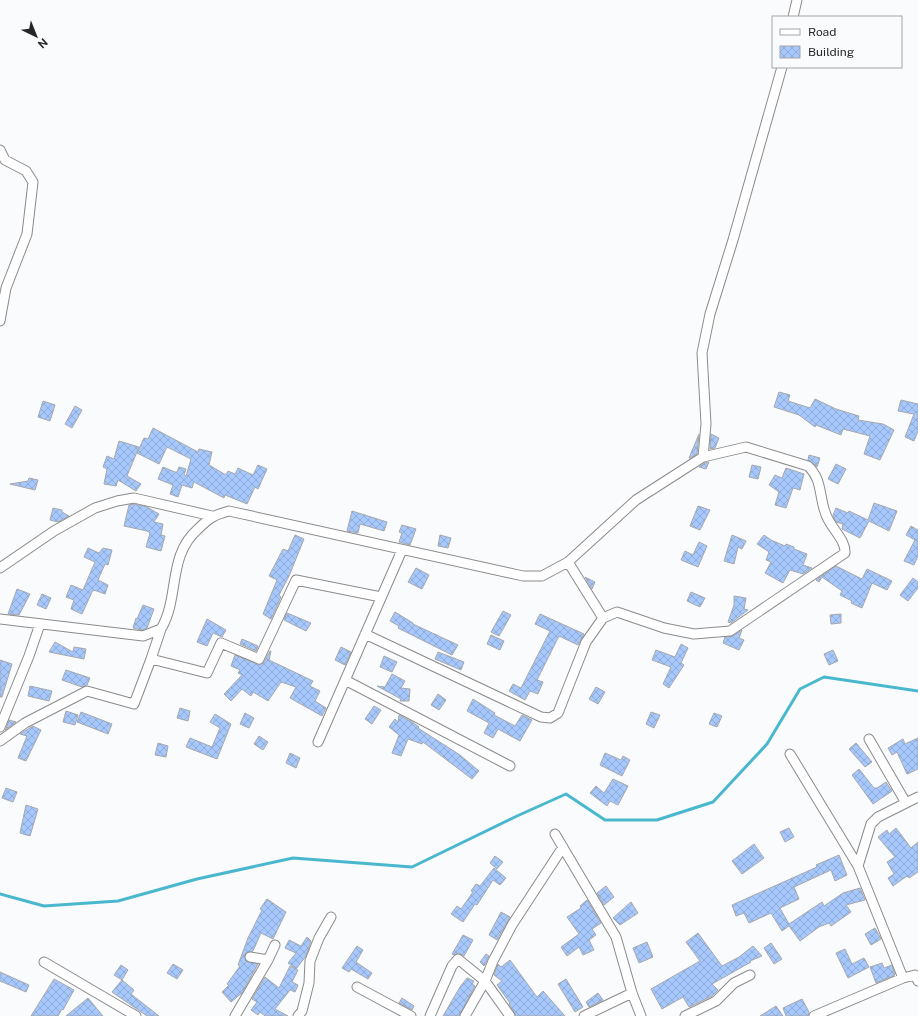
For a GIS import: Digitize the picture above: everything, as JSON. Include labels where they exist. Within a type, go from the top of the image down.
[{"type":"street","points":[[793,16],[797,0]]},
{"type":"street","points":[[703,457],[706,424],[702,353],[710,314],[733,240],[782,68]]},
{"type":"street","points":[[0,150],[5,160],[26,171],[33,182],[27,234],[6,288],[0,321]]},
{"type":"street","points":[[0,741],[25,723],[87,691],[134,704],[161,629],[168,617],[177,563],[188,538],[212,516],[229,511],[523,576],[542,576],[568,562],[636,500],[703,457],[746,446],[808,466],[816,474],[825,512],[832,528],[845,546],[845,554],[730,631],[694,634],[664,628],[617,612],[602,618],[586,642],[558,713],[550,718],[541,717],[365,634]]},
{"type":"street","points":[[0,568],[54,531],[95,508],[117,501],[134,498],[212,516]]},
{"type":"street","points":[[318,742],[402,550]]},
{"type":"street","points":[[568,562],[602,618]]},
{"type":"street","points":[[151,659],[207,673],[221,643],[259,659],[296,580],[381,597]]},
{"type":"street","points":[[0,619],[142,636],[161,629]]},
{"type":"street","points":[[0,727],[29,656],[40,624]]},
{"type":"street","points":[[345,680],[510,766]]},
{"type":"street","points":[[869,739],[906,803]]},
{"type":"street","points":[[790,754],[858,866],[903,978]]},
{"type":"street","points":[[858,866],[871,824],[878,817],[918,797]]},
{"type":"street","points":[[555,834],[616,937],[632,993],[641,1016]]},
{"type":"street","points":[[465,1016],[486,981],[493,961],[512,925],[563,847]]},
{"type":"street","points":[[298,1016],[302,1010],[309,984],[310,961],[319,938],[331,918]]},
{"type":"street","points":[[235,1016],[268,960],[275,945]]},
{"type":"street","points":[[250,957],[268,960]]},
{"type":"street","points":[[430,1016],[452,966],[458,959],[486,981],[510,1016]]},
{"type":"street","points":[[44,962],[136,1016]]},
{"type":"street","points":[[686,1016],[716,1001],[734,983],[750,975]]},
{"type":"street","points":[[814,1016],[903,978],[915,975],[918,981]]},
{"type":"street","points":[[357,987],[410,1016]]},
{"type":"street","points":[[584,1016],[632,993]]},
{"type":"building","points":[[779,392],[790,395],[788,401],[810,408],[815,399],[836,409],[859,416],[858,420],[883,424],[894,430],[880,460],[864,454],[870,436],[843,429],[841,435],[816,425],[815,427],[799,415],[774,407]]},
{"type":"building","points":[[901,400],[918,404],[918,431],[914,441],[905,437],[914,414],[898,411]]},
{"type":"building","points":[[43,401],[55,405],[50,421],[38,417]]},
{"type":"building","points":[[75,406],[82,410],[72,428],[65,424]]},
{"type":"building","points":[[153,428],[198,452],[199,449],[212,452],[209,465],[226,475],[228,471],[235,474],[238,468],[253,475],[258,465],[267,469],[258,489],[255,487],[247,504],[225,495],[224,498],[194,482],[192,488],[182,485],[178,497],[170,494],[173,485],[158,479],[163,467],[175,472],[177,472],[179,467],[186,469],[184,475],[186,476],[191,459],[167,447],[159,464],[137,453],[144,438],[148,439]]},
{"type":"building","points":[[699,434],[697,454],[689,458]]},
{"type":"building","points":[[711,434],[719,438],[715,448],[710,449]]},
{"type":"building","points":[[119,441],[139,447],[127,476],[141,484],[136,491],[118,480],[116,486],[104,484],[107,469],[103,467],[107,456],[114,459]]},
{"type":"building","points":[[809,455],[820,458],[817,467],[808,460]]},
{"type":"building","points":[[709,462],[706,469],[699,467],[705,463]]},
{"type":"building","points":[[836,464],[846,469],[838,484],[828,479]]},
{"type":"building","points":[[752,465],[761,467],[758,479],[749,477]]},
{"type":"building","points":[[786,468],[804,474],[800,490],[793,488],[786,508],[775,505],[779,492],[769,485],[775,475],[782,478]]},
{"type":"building","points":[[29,478],[38,480],[35,490],[10,484],[28,481]]},
{"type":"building","points":[[874,503],[897,511],[889,531],[869,521],[860,538],[842,529],[843,524],[836,522],[833,515],[836,508],[848,513],[849,511],[868,520]]},
{"type":"building","points":[[134,504],[147,507],[159,514],[154,522],[163,524],[161,535],[165,536],[161,551],[146,547],[150,533],[124,526],[129,505]]},
{"type":"building","points":[[698,506],[710,510],[700,530],[690,526]]},
{"type":"building","points":[[53,508],[62,510],[62,512],[69,516],[58,522],[50,520]]},
{"type":"building","points":[[352,511],[387,522],[384,531],[360,524],[358,533],[347,531]]},
{"type":"building","points":[[402,525],[416,529],[410,545],[399,542],[402,533],[399,532]]},
{"type":"building","points":[[911,526],[918,530],[918,556],[914,565],[904,561],[915,540],[906,535]]},
{"type":"building","points":[[295,535],[304,539],[289,576],[279,595],[281,597],[271,619],[263,614],[277,580],[269,576],[283,549],[288,551]]},
{"type":"building","points":[[440,535],[451,538],[448,548],[438,546]]},
{"type":"building","points":[[732,535],[746,541],[742,549],[738,547],[734,564],[724,561]]},
{"type":"building","points":[[764,535],[771,540],[785,546],[786,544],[794,547],[794,549],[807,554],[803,565],[812,568],[803,574],[790,570],[783,583],[765,573],[771,562],[766,560],[769,552],[757,544]]},
{"type":"building","points":[[699,542],[707,546],[698,567],[681,560],[685,551],[693,555]]},
{"type":"building","points":[[88,548],[99,553],[103,548],[112,550],[108,565],[105,564],[98,580],[108,585],[105,594],[94,590],[82,614],[71,609],[74,600],[66,597],[71,585],[83,590],[95,562],[84,557]]},
{"type":"building","points":[[836,566],[862,579],[867,569],[892,581],[887,590],[872,583],[862,608],[851,603],[852,601],[840,595],[842,591],[822,577],[819,582],[816,580]]},
{"type":"building","points":[[416,568],[429,575],[422,589],[408,582]]},
{"type":"building","points":[[585,577],[595,582],[592,589]]},
{"type":"building","points":[[913,578],[918,582],[918,588],[908,601],[900,595]]},
{"type":"building","points":[[17,589],[30,594],[19,615],[8,614]]},
{"type":"building","points":[[691,592],[705,598],[700,607],[687,601]]},
{"type":"building","points":[[42,594],[51,598],[46,609],[37,605]]},
{"type":"building","points":[[734,596],[746,598],[744,609],[748,610],[731,623],[728,622],[734,605]]},
{"type":"building","points":[[143,605],[154,609],[147,628],[142,630],[133,628],[136,618],[137,619]]},
{"type":"building","points":[[503,611],[511,615],[499,636],[491,632]]},
{"type":"building","points":[[395,612],[413,624],[458,645],[452,655],[398,628],[399,626],[390,621]]},
{"type":"building","points":[[287,613],[311,623],[306,631],[284,620]]},
{"type":"building","points":[[540,614],[584,634],[578,645],[559,636],[537,680],[543,682],[538,694],[530,691],[525,700],[509,691],[513,684],[521,688],[550,631],[535,624]]},
{"type":"building","points":[[841,614],[841,623],[831,624],[830,615]]},
{"type":"building","points":[[207,619],[226,630],[222,637],[213,633],[207,646],[197,642]]},
{"type":"building","points":[[742,630],[739,638],[744,640],[739,650],[723,643],[725,637],[733,636]]},
{"type":"building","points":[[491,635],[504,641],[500,650],[487,644]]},
{"type":"building","points":[[242,639],[258,646],[256,651],[240,644]]},
{"type":"building","points":[[55,642],[73,652],[74,647],[86,649],[84,659],[49,652]]},
{"type":"building","points":[[681,644],[688,648],[681,663],[684,665],[669,688],[663,684],[671,667],[652,660],[656,650],[675,657]]},
{"type":"building","points":[[341,647],[351,652],[345,665],[335,660]]},
{"type":"building","points":[[833,650],[838,661],[829,665],[824,654]]},
{"type":"building","points":[[270,651],[269,660],[313,681],[310,686],[320,691],[315,701],[326,708],[322,716],[290,698],[296,687],[281,682],[268,701],[253,692],[251,696],[242,689],[231,701],[224,694],[242,675],[238,673],[240,670],[231,666],[235,655],[260,665],[264,662]]},
{"type":"building","points":[[438,652],[464,662],[461,670],[435,659]]},
{"type":"building","points":[[384,656],[397,662],[392,672],[380,667]]},
{"type":"building","points":[[0,660],[12,664],[2,697],[0,697]]},
{"type":"building","points":[[66,670],[90,678],[87,685],[82,687],[62,680]]},
{"type":"building","points":[[392,674],[405,681],[401,688],[410,689],[409,701],[400,701],[401,699],[377,686],[385,687]]},
{"type":"building","points":[[30,686],[52,691],[49,701],[28,696]]},
{"type":"building","points":[[596,687],[605,692],[598,704],[589,699]]},
{"type":"building","points":[[438,694],[446,700],[439,710],[431,705]]},
{"type":"building","points":[[473,699],[495,713],[494,715],[515,726],[522,715],[532,720],[520,741],[498,729],[493,738],[484,733],[489,723],[467,711]]},
{"type":"building","points":[[374,706],[381,710],[372,724],[365,719]]},
{"type":"building","points":[[180,708],[190,711],[188,721],[177,718]]},
{"type":"building","points":[[66,711],[78,715],[75,725],[63,722]]},
{"type":"building","points":[[81,712],[112,724],[108,734],[77,722]]},
{"type":"building","points":[[651,712],[660,715],[654,728],[646,724]]},
{"type":"building","points":[[245,713],[254,718],[249,728],[240,724]]},
{"type":"building","points":[[714,713],[722,716],[717,727],[709,724]]},
{"type":"building","points":[[215,714],[231,724],[217,759],[186,747],[190,738],[212,747],[220,728],[210,722]]},
{"type":"building","points":[[399,715],[412,722],[419,727],[418,728],[460,755],[479,771],[472,779],[423,742],[422,744],[408,739],[401,756],[392,753],[399,735],[389,727],[395,719],[398,722]]},
{"type":"building","points":[[9,720],[16,722],[5,730],[6,729]]},
{"type":"building","points":[[33,726],[41,730],[26,761],[18,758],[27,736],[20,734]]},
{"type":"building","points":[[259,736],[268,742],[263,750],[254,744]]},
{"type":"building","points":[[918,738],[918,769],[907,774],[897,752],[892,755],[888,748],[903,739],[905,744]]},
{"type":"building","points":[[158,743],[168,746],[166,757],[155,755]]},
{"type":"building","points":[[856,743],[872,762],[865,767],[849,749]]},
{"type":"building","points":[[290,753],[300,758],[296,768],[286,763]]},
{"type":"building","points":[[605,753],[621,760],[623,756],[630,760],[622,776],[600,765]]},
{"type":"building","points":[[859,769],[874,788],[877,788],[886,782],[892,791],[873,804],[852,775]]},
{"type":"building","points":[[613,779],[628,786],[618,805],[610,801],[607,806],[590,793],[596,786],[604,793]]},
{"type":"building","points":[[6,788],[17,792],[13,802],[2,798]]},
{"type":"building","points":[[26,805],[38,809],[30,836],[20,833]]},
{"type":"building","points":[[789,828],[794,837],[785,842],[780,832]]},
{"type":"building","points":[[896,828],[911,848],[918,842],[918,872],[909,878],[907,876],[893,886],[888,878],[894,874],[887,862],[895,857],[878,837],[887,830],[889,834]]},
{"type":"building","points":[[754,844],[764,858],[742,874],[732,861]]},
{"type":"building","points":[[839,855],[847,875],[835,881],[831,870],[794,887],[799,899],[780,908],[789,924],[822,902],[824,906],[843,893],[860,888],[865,900],[846,905],[851,912],[831,926],[829,923],[819,927],[800,941],[789,926],[782,931],[771,913],[749,923],[744,913],[736,916],[732,905],[817,867],[816,865]]},
{"type":"building","points":[[495,856],[503,862],[497,869],[490,863]]},
{"type":"building","points":[[494,868],[506,878],[500,885],[493,880],[477,905],[475,904],[463,922],[451,914],[457,906],[461,909],[473,892],[471,891],[476,884],[480,886]]},
{"type":"building","points":[[606,886],[614,897],[604,905],[597,893]]},
{"type":"building","points":[[267,899],[286,912],[273,939],[261,933],[253,951],[245,954],[246,961],[258,964],[242,993],[231,1002],[222,992],[229,985],[227,984],[240,966],[238,965],[248,938],[262,910],[260,909]]},
{"type":"building","points":[[587,900],[601,923],[592,929],[596,935],[589,940],[594,950],[583,955],[579,947],[567,956],[561,947],[579,934],[567,917],[581,908],[580,906]]},
{"type":"building","points":[[631,902],[638,913],[620,925],[613,918]]},
{"type":"building","points":[[501,912],[510,917],[497,940],[489,935]]},
{"type":"building","points":[[875,928],[881,939],[871,945],[865,934]]},
{"type":"building","points":[[698,933],[722,966],[739,957],[753,946],[762,956],[750,961],[751,962],[712,984],[718,990],[712,996],[689,1007],[683,997],[662,1009],[651,989],[700,961],[686,942]]},
{"type":"building","points":[[463,935],[473,940],[464,956],[459,953],[454,955],[452,954]]},
{"type":"building","points":[[307,937],[311,941],[306,956],[296,969],[288,963],[296,953],[285,948],[289,940],[301,946]]},
{"type":"building","points":[[647,942],[653,957],[639,963],[633,948]]},
{"type":"building","points":[[771,943],[782,959],[774,964],[764,948]]},
{"type":"building","points":[[357,946],[363,950],[356,962],[372,973],[368,979],[351,969],[349,972],[342,968]]},
{"type":"building","points":[[845,949],[852,964],[864,958],[869,967],[848,978],[836,953]]},
{"type":"building","points":[[486,954],[489,956],[484,966],[480,962]]},
{"type":"building","points":[[510,960],[537,997],[543,991],[565,1016],[516,1016],[509,1004],[510,1003],[497,985],[502,981],[494,975],[498,964],[501,967]]},
{"type":"building","points":[[882,963],[884,968],[892,965],[895,975],[876,983],[870,967]]},
{"type":"building","points":[[173,964],[183,970],[177,979],[167,973]]},
{"type":"building","points":[[121,965],[128,970],[122,980],[114,975]]},
{"type":"building","points":[[290,966],[298,970],[292,982],[298,985],[295,992],[290,990],[275,1009],[288,1016],[265,1016],[260,1012],[258,1015],[251,1010],[257,1002],[252,999],[265,977],[279,988]]},
{"type":"building","points":[[0,972],[29,985],[26,992],[0,981]]},
{"type":"building","points":[[467,978],[474,981],[472,984],[475,986],[459,1016],[443,1016],[460,987]]},
{"type":"building","points":[[54,979],[74,990],[63,1010],[62,1009],[58,1016],[31,1016]]},
{"type":"building","points":[[566,979],[583,1007],[575,1012],[558,984]]},
{"type":"building","points":[[122,980],[134,990],[131,994],[159,1016],[147,1016],[112,992]]},
{"type":"building","points":[[598,993],[603,1000],[589,1007],[586,1002]]},
{"type":"building","points":[[88,998],[103,1016],[66,1016]]},
{"type":"building","points":[[402,998],[414,1006],[412,1010],[399,1003]]},
{"type":"building","points":[[802,999],[809,1012],[808,1016],[786,1016],[783,1008]]},
{"type":"building","points":[[776,1006],[783,1016],[760,1016]]},
{"type":"waterway","points":[[0,894],[44,906],[118,901],[197,879],[293,858],[412,867],[566,794],[605,820],[657,820],[713,802],[767,744],[800,689],[824,677],[918,691]]}]
